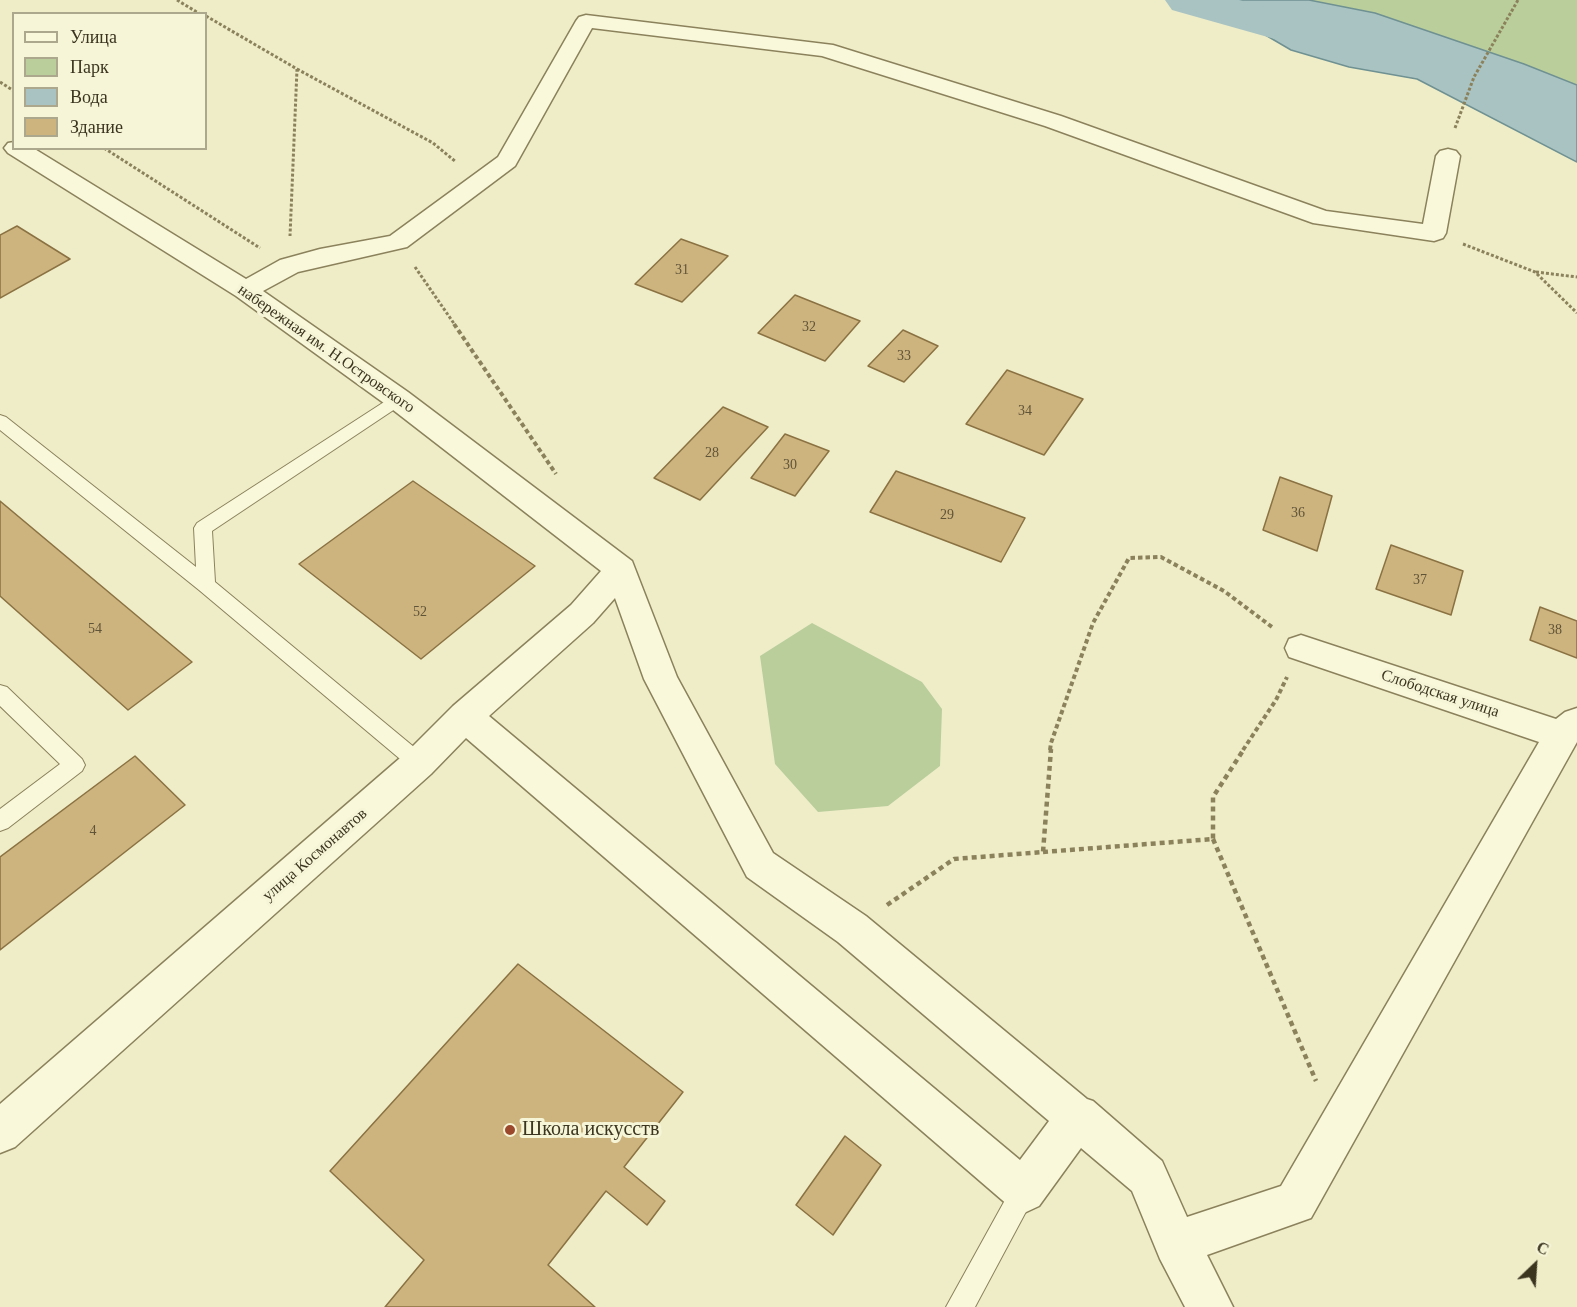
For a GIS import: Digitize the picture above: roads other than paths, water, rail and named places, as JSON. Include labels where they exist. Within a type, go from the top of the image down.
[{"type":"street","points":[[244,290],[289,266],[320,257],[398,242],[507,161],[586,21],[825,50],[1053,121],[1322,218],[1434,233],[1448,156]]},
{"type":"street","name":"набережная им. Н.Островского","points":[[18,150],[244,290],[398,399],[621,570]]},
{"type":"street","points":[[621,570],[660,679],[760,864],[852,929],[1147,1176],[1176,1243],[1210,1307]]},
{"type":"street","name":"улица Космонавтов","points":[[0,1132],[419,763],[465,716],[582,614],[621,570]]},
{"type":"street","name":"Слободская улица","points":[[1300,648],[1569,729]]},
{"type":"street","points":[[465,716],[1023,1191],[1078,1116]]},
{"type":"street","points":[[1176,1243],[1296,1203],[1569,729]]},
{"type":"lane","points":[[206,585],[203,528],[398,399]]},
{"type":"lane","points":[[0,421],[206,585],[419,763]]},
{"type":"lane","points":[[0,693],[75,765],[0,821]]},
{"type":"lane","points":[[960,1307],[1023,1191]]},
{"type":"water","points":[[1194,0],[1309,0],[1375,13],[1524,64],[1577,85],[1577,162],[1417,79],[1349,67],[1291,50],[1250,26],[1228,8]]},
{"type":"waterway","points":[[1188,0],[1335,42]]},
{"type":"place","name":"Школа искусcтв","points":[[510,1130]]}]
